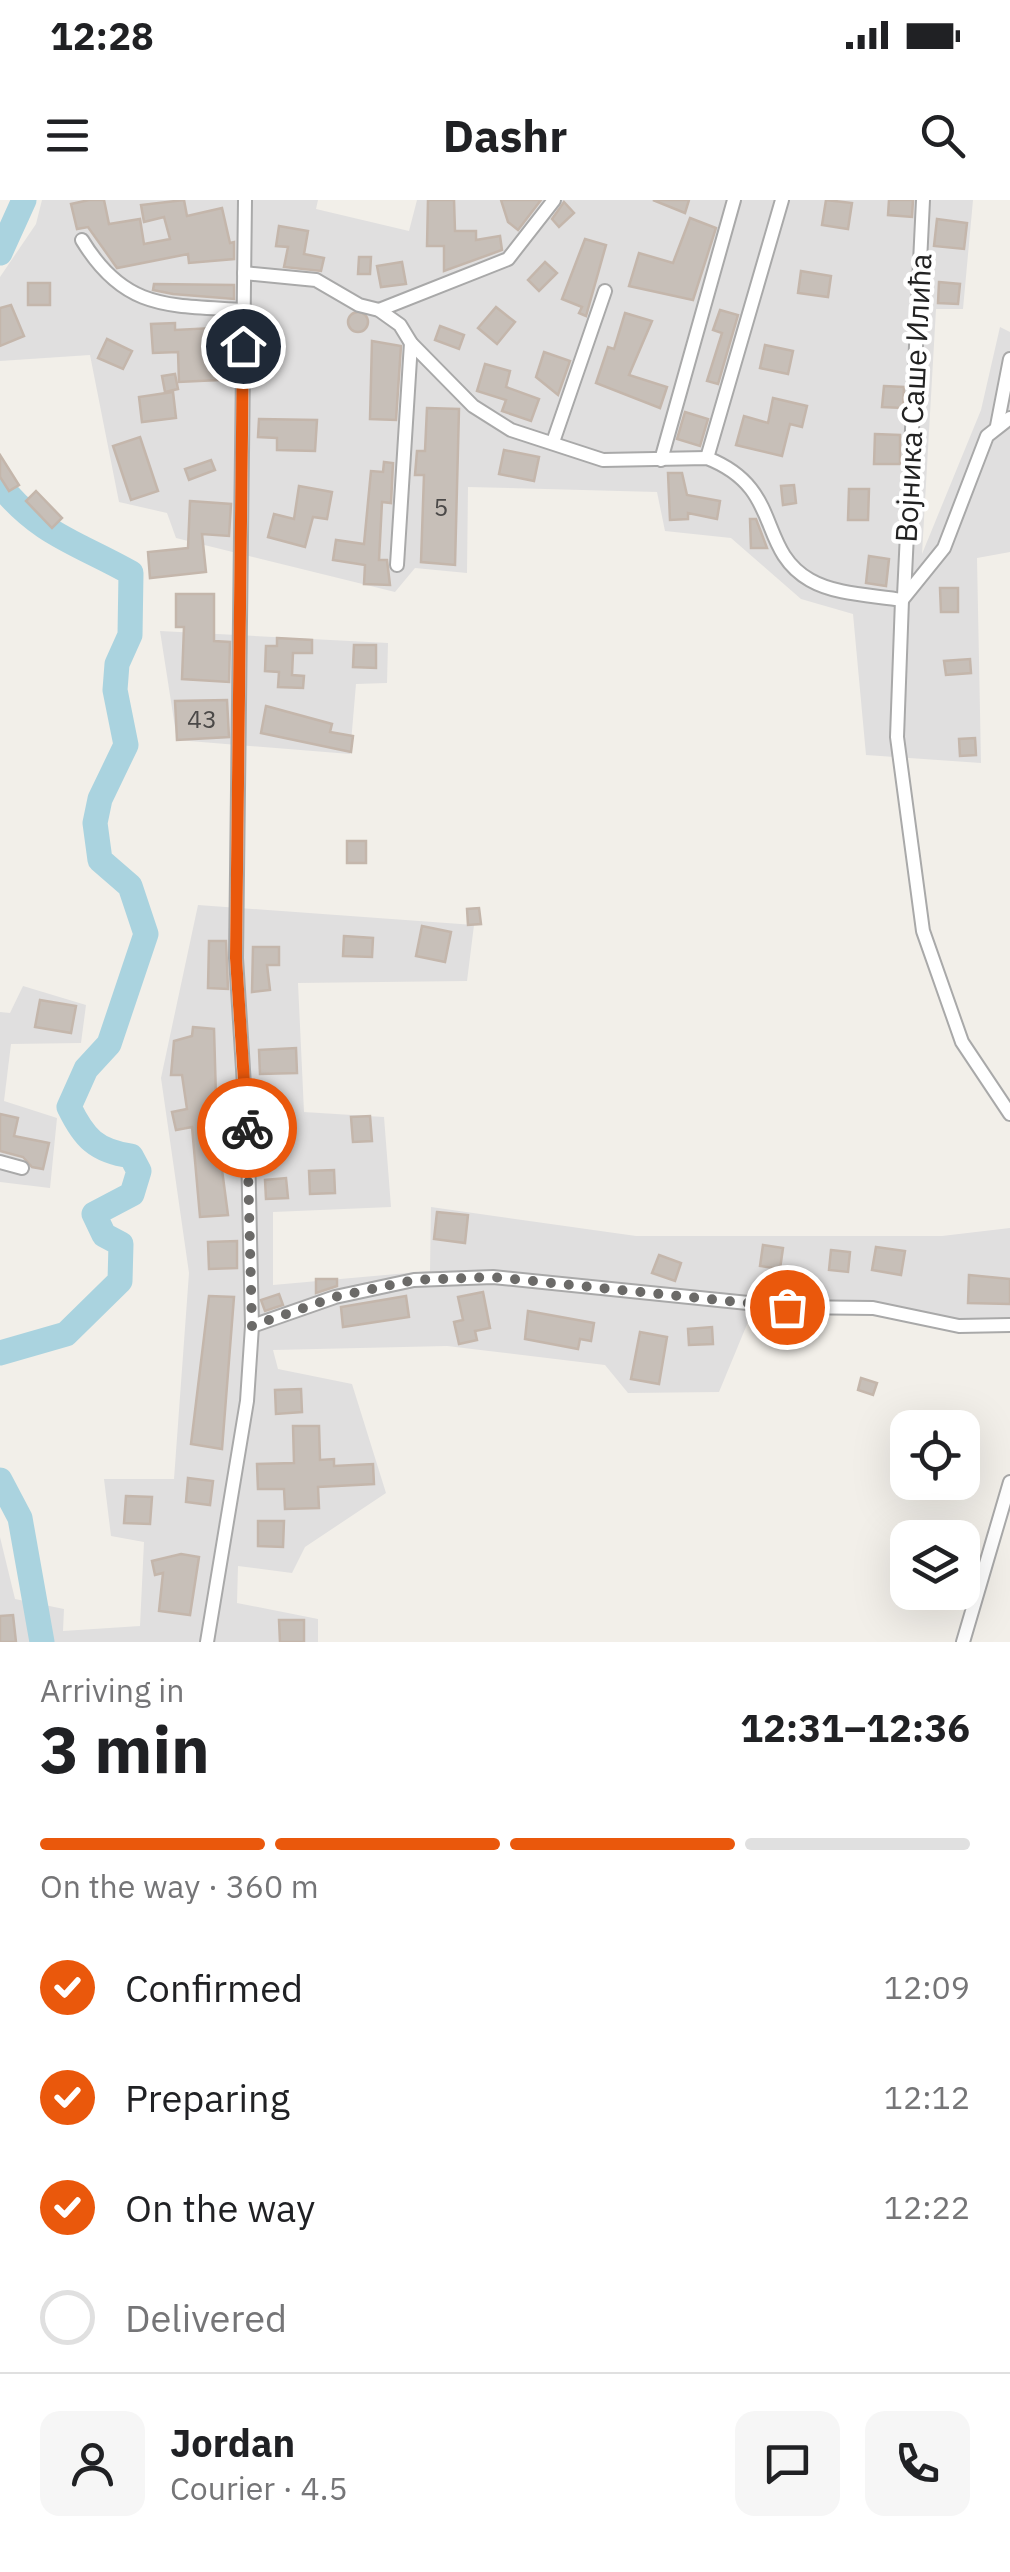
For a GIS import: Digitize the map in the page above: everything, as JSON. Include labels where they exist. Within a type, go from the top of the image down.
[{"type":"street","points":[[207,1642],[247,1401],[252,1326],[248,1149],[236,958],[246,200]]},
{"type":"street","points":[[379,310],[508,259],[554,200]]},
{"type":"street","points":[[661,460],[734,200]]},
{"type":"street","points":[[707,458],[782,200]]},
{"type":"street","name":"Војника Саше Илића","points":[[923,200],[898,737],[923,931],[962,1042],[1010,1114]]},
{"type":"street","points":[[82,240],[98,267],[147,302],[244,310]]},
{"type":"street","points":[[244,273],[316,280],[359,304],[379,310],[400,326],[412,344],[484,416],[603,460],[707,458],[730,468],[758,494],[780,548],[800,573],[825,586],[907,596],[944,548],[987,436],[1004,422],[1010,359]]},
{"type":"street","points":[[553,442],[606,291]]},
{"type":"street","points":[[398,566],[412,344]]},
{"type":"street","points":[[0,1162],[22,1168]]},
{"type":"street","points":[[252,1326],[335,1297],[414,1280],[493,1277],[787,1307],[873,1308],[959,1326],[1010,1326]]},
{"type":"street","points":[[963,1642],[1010,1482]]},
{"type":"shaded area","points":[[42,200],[318,200],[316,209],[409,231],[417,200],[973,200],[963,309],[936,309],[922,554],[981,410],[1000,327],[1010,332],[1010,552],[977,558],[981,763],[866,755],[853,614],[801,599],[731,538],[665,531],[657,492],[468,487],[467,573],[415,568],[395,592],[176,538],[167,513],[119,502],[90,355],[0,361],[0,277],[36,224]]},
{"type":"shaded area","points":[[160,631],[388,643],[387,683],[356,684],[350,754],[177,740]]},
{"type":"shaded area","points":[[198,905],[474,925],[467,981],[298,983],[304,1112],[384,1117],[391,1207],[273,1212],[273,1285],[430,1271],[431,1207],[636,1236],[942,1236],[1010,1228],[1010,1318],[960,1322],[840,1303],[755,1305],[719,1392],[628,1393],[605,1365],[447,1346],[273,1350],[278,1369],[352,1384],[386,1493],[305,1547],[292,1573],[238,1566],[237,1603],[318,1619],[318,1642],[0,1642],[0,1537],[15,1599],[64,1609],[63,1631],[140,1626],[144,1542],[111,1536],[104,1479],[174,1479],[189,1273],[161,1078]]},
{"type":"shaded area","points":[[23,986],[86,1005],[81,1043],[11,1044],[4,1101],[57,1118],[50,1188],[0,1182],[0,1012],[10,1013]]},
{"type":"building","points":[[104,200],[109,224],[140,219],[144,244],[170,239],[164,217],[144,222],[141,205],[184,200],[187,216],[222,208],[230,243],[234,242],[234,259],[189,263],[188,254],[117,268],[88,227],[77,229],[71,204]]},
{"type":"building","points":[[428,200],[454,200],[455,231],[476,231],[476,240],[500,236],[502,250],[444,271],[444,246],[427,246]]},
{"type":"building","points":[[501,200],[541,200],[518,230],[508,222]]},
{"type":"building","points":[[653,200],[689,200],[685,213]]},
{"type":"building","points":[[826,200],[852,203],[848,229],[822,225]]},
{"type":"building","points":[[889,200],[913,200],[912,217],[888,215]]},
{"type":"building","points":[[564,202],[574,213],[559,227],[552,219]]},
{"type":"building","points":[[690,218],[716,228],[693,300],[629,286],[639,253],[673,263]]},
{"type":"building","points":[[937,219],[967,223],[964,249],[934,246]]},
{"type":"building","points":[[279,226],[308,231],[304,254],[324,258],[321,271],[284,267],[288,247],[276,246]]},
{"type":"building","points":[[585,239],[606,245],[586,316],[579,313],[582,307],[562,299]]},
{"type":"building","points":[[359,257],[371,257],[370,274],[358,274]]},
{"type":"building","points":[[402,262],[406,284],[381,287],[377,266]]},
{"type":"building","points":[[545,262],[557,273],[539,291],[528,280]]},
{"type":"building","points":[[801,271],[831,276],[828,297],[798,293]]},
{"type":"building","points":[[939,282],[960,284],[958,304],[938,303]]},
{"type":"building","points":[[28,283],[50,283],[50,305],[28,305]]},
{"type":"building","points":[[154,284],[234,285],[234,299],[173,294],[153,290]]},
{"type":"building","points":[[11,305],[24,336],[0,346],[0,308]]},
{"type":"building","points":[[496,307],[515,322],[497,344],[478,328]]},
{"type":"building","points":[[720,310],[738,315],[718,384],[707,381],[722,333],[713,330]]},
{"type":"building","points":[[358,312],[368,322],[358,332],[348,322]]},
{"type":"building","points":[[625,313],[652,321],[629,375],[667,387],[660,408],[596,383],[608,347],[614,349]]},
{"type":"building","points":[[175,323],[175,330],[233,327],[233,363],[218,363],[219,380],[179,382],[178,352],[153,353],[151,324]]},
{"type":"building","points":[[440,326],[464,335],[459,349],[435,340]]},
{"type":"building","points":[[107,339],[132,351],[123,369],[98,358]]},
{"type":"building","points":[[372,341],[401,346],[396,420],[370,419]]},
{"type":"building","points":[[765,345],[793,351],[788,374],[760,368]]},
{"type":"building","points":[[544,352],[570,361],[558,395],[536,377]]},
{"type":"building","points":[[485,364],[510,371],[506,387],[539,399],[531,421],[502,411],[506,400],[477,391]]},
{"type":"building","points":[[175,374],[178,389],[165,392],[162,376]]},
{"type":"building","points":[[884,386],[904,387],[903,408],[882,407]]},
{"type":"building","points":[[173,392],[176,418],[142,422],[139,397]]},
{"type":"building","points":[[773,398],[807,406],[802,427],[790,424],[782,456],[736,445],[744,416],[768,423]]},
{"type":"building","points":[[427,408],[459,409],[455,565],[421,562],[424,475],[415,475],[417,451],[425,451]]},
{"type":"building","points":[[685,412],[708,419],[700,446],[677,439]]},
{"type":"building","points":[[259,419],[317,420],[315,451],[277,450],[277,438],[258,437]]},
{"type":"building","points":[[875,434],[900,435],[900,464],[874,464]]},
{"type":"building","points":[[140,437],[158,491],[131,500],[113,446]]},
{"type":"building","points":[[504,450],[539,457],[534,481],[499,474]]},
{"type":"building","points":[[0,455],[19,485],[9,491],[0,477]]},
{"type":"building","points":[[211,460],[215,470],[189,480],[185,469]]},
{"type":"building","points":[[384,462],[393,463],[391,503],[382,502],[379,560],[387,560],[390,585],[364,584],[365,565],[333,560],[336,540],[364,544],[371,471],[383,472]]},
{"type":"building","points":[[668,473],[682,473],[687,495],[720,501],[717,519],[688,513],[688,519],[670,520]]},
{"type":"building","points":[[794,485],[796,503],[783,505],[781,486]]},
{"type":"building","points":[[299,486],[332,492],[327,519],[313,517],[305,547],[268,537],[274,514],[294,519]]},
{"type":"building","points":[[849,489],[869,489],[868,520],[848,520]]},
{"type":"building","points":[[36,491],[62,518],[52,528],[26,501]]},
{"type":"building","points":[[190,501],[231,504],[229,536],[202,534],[206,572],[150,578],[148,552],[188,548]]},
{"type":"building","points":[[750,519],[756,519],[767,548],[751,548]]},
{"type":"building","points":[[869,556],[889,559],[886,586],[866,583]]},
{"type":"building","points":[[940,588],[958,588],[958,612],[941,612]]},
{"type":"building","points":[[176,594],[214,594],[214,641],[230,642],[229,682],[182,679],[184,627],[176,627]]},
{"type":"building","points":[[277,638],[312,640],[312,653],[293,653],[292,675],[304,676],[303,688],[278,687],[279,672],[265,671],[266,646],[277,646]]},
{"type":"building","points":[[354,645],[376,645],[376,668],[353,667]]},
{"type":"building","points":[[970,659],[971,673],[946,675],[944,661]]},
{"type":"building","points":[[227,700],[229,737],[177,740],[175,701]]},
{"type":"building","points":[[266,706],[332,724],[330,732],[353,736],[351,752],[261,733]]},
{"type":"building","points":[[975,738],[976,755],[960,756],[959,739]]},
{"type":"building","points":[[347,841],[366,841],[366,863],[347,863]]},
{"type":"building","points":[[479,908],[481,924],[468,925],[467,909]]},
{"type":"building","points":[[422,926],[451,932],[445,962],[416,956]]},
{"type":"building","points":[[344,936],[373,938],[372,957],[343,956]]},
{"type":"building","points":[[209,941],[226,941],[228,989],[208,988]]},
{"type":"building","points":[[253,947],[279,947],[279,965],[267,965],[270,990],[252,992]]},
{"type":"building","points":[[40,1000],[76,1006],[71,1033],[35,1027]]},
{"type":"building","points":[[193,1027],[214,1029],[217,1132],[228,1215],[200,1217],[192,1127],[176,1130],[172,1112],[187,1109],[182,1075],[171,1075],[174,1041],[192,1036]]},
{"type":"building","points":[[296,1048],[297,1073],[260,1074],[259,1050]]},
{"type":"building","points":[[0,1114],[18,1118],[14,1136],[49,1143],[43,1169],[32,1167],[23,1157],[0,1151]]},
{"type":"building","points":[[370,1116],[372,1141],[353,1142],[351,1117]]},
{"type":"building","points":[[334,1170],[335,1193],[310,1194],[309,1171]]},
{"type":"building","points":[[286,1178],[288,1198],[266,1199],[265,1180]]},
{"type":"building","points":[[437,1212],[468,1215],[465,1243],[434,1239]]},
{"type":"building","points":[[237,1241],[237,1268],[209,1269],[208,1242]]},
{"type":"building","points":[[763,1245],[783,1248],[780,1269],[760,1266]]},
{"type":"building","points":[[876,1247],[905,1251],[901,1275],[872,1270]]},
{"type":"building","points":[[831,1250],[850,1252],[848,1272],[829,1270]]},
{"type":"building","points":[[659,1255],[681,1263],[675,1281],[652,1273]]},
{"type":"building","points":[[969,1275],[1010,1279],[1010,1304],[968,1303]]},
{"type":"building","points":[[316,1279],[337,1279],[337,1286],[316,1293]]},
{"type":"building","points":[[483,1292],[490,1328],[475,1331],[477,1340],[459,1344],[454,1322],[463,1320],[458,1297]]},
{"type":"building","points":[[279,1294],[283,1305],[265,1311],[261,1300]]},
{"type":"building","points":[[209,1296],[234,1297],[222,1449],[191,1444]]},
{"type":"building","points":[[406,1296],[409,1317],[343,1327],[341,1307]]},
{"type":"building","points":[[528,1311],[594,1323],[591,1341],[580,1339],[578,1349],[525,1339]]},
{"type":"building","points":[[712,1327],[713,1344],[689,1345],[688,1329]]},
{"type":"building","points":[[640,1332],[667,1337],[659,1384],[631,1379]]},
{"type":"building","points":[[861,1378],[877,1383],[873,1395],[858,1390]]},
{"type":"building","points":[[301,1389],[302,1412],[276,1414],[275,1390]]},
{"type":"building","points":[[293,1426],[319,1426],[320,1460],[334,1459],[334,1466],[373,1464],[374,1484],[318,1487],[319,1508],[285,1509],[284,1489],[258,1489],[257,1464],[294,1463]]},
{"type":"building","points":[[188,1478],[213,1481],[210,1505],[186,1502]]},
{"type":"building","points":[[126,1496],[152,1497],[150,1524],[124,1523]]},
{"type":"building","points":[[258,1521],[284,1521],[283,1547],[258,1546]]},
{"type":"building","points":[[181,1554],[199,1557],[190,1615],[159,1611],[163,1573],[155,1575],[152,1561]]},
{"type":"building","points":[[13,1615],[16,1642],[0,1642],[0,1616]]},
{"type":"building","points":[[279,1620],[304,1620],[304,1642],[280,1642]]},
{"type":"waterway","points":[[0,253],[24,200]]},
{"type":"waterway","points":[[0,485],[45,527],[131,573],[130,635],[117,664],[115,690],[126,745],[100,799],[95,823],[100,860],[130,886],[146,934],[109,1044],[86,1069],[69,1107],[92,1141],[109,1151],[131,1156],[139,1171],[132,1194],[94,1214],[104,1235],[121,1244],[120,1281],[66,1334],[0,1353]]},
{"type":"waterway","points":[[0,1480],[20,1518],[42,1642]]},
{"type":"way so far","points":[[247,1128],[252,1326],[335,1297],[414,1280],[493,1277],[787,1307]]},
{"type":"route","points":[[243,346],[236,958],[247,1128]]}]
